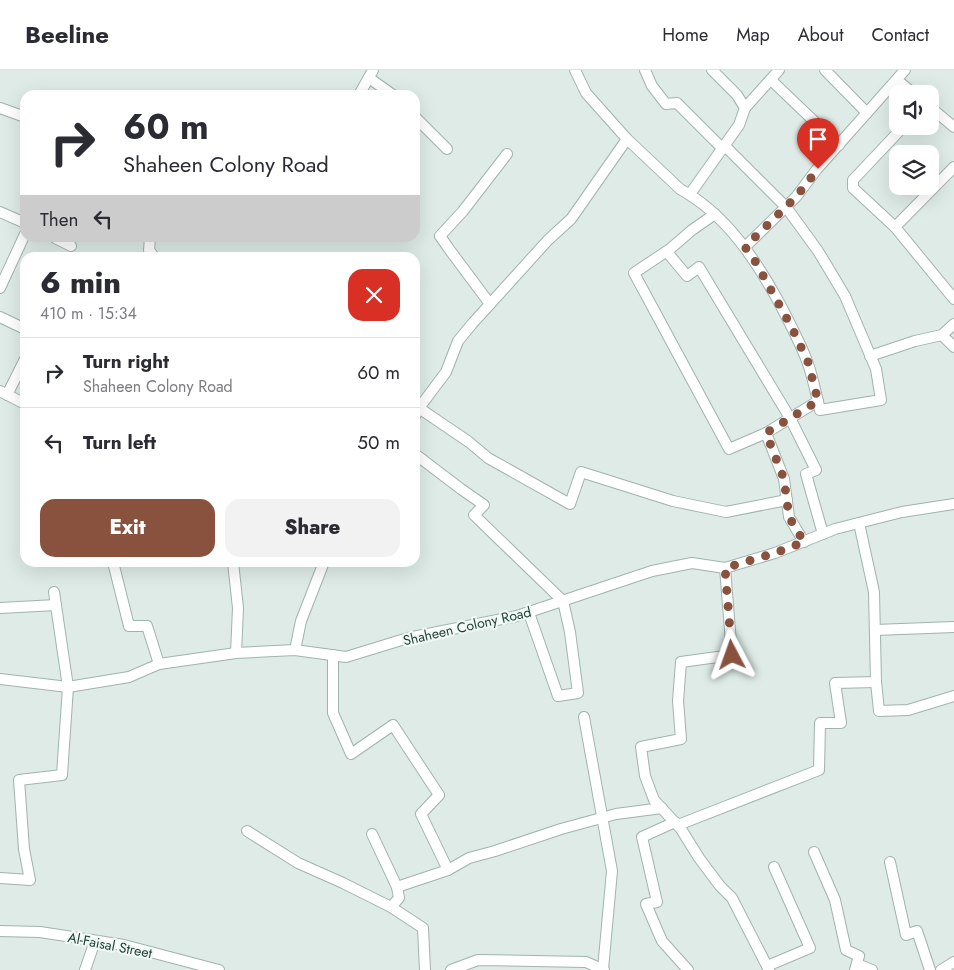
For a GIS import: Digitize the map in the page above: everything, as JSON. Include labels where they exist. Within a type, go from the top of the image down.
[{"type":"street","points":[[575,70],[586,93],[627,139],[680,189],[690,194],[722,220],[745,247],[755,261],[792,328],[808,362],[820,410],[881,400],[876,369],[845,296],[818,252],[786,207],[677,103],[666,104],[652,86],[645,70]]},
{"type":"street","points":[[712,70],[737,95],[745,108]]},
{"type":"street","points":[[690,194],[739,125],[745,108],[779,70]]},
{"type":"street","points":[[825,70],[867,113]]},
{"type":"street","points":[[745,247],[786,207],[905,70]]},
{"type":"street","points":[[362,90],[371,74],[388,90]]},
{"type":"street","points":[[771,80],[839,145]]},
{"type":"street","points":[[897,80],[903,85]]},
{"type":"street","points":[[0,108],[20,115]]},
{"type":"street","points":[[939,113],[953,123]]},
{"type":"street","points":[[420,122],[446,149]]},
{"type":"street","points":[[896,135],[853,180],[853,188],[895,227],[954,299]]},
{"type":"street","points":[[420,408],[446,372],[458,341],[548,240],[571,219],[627,139]]},
{"type":"street","points":[[490,304],[440,236],[463,211],[507,154]]},
{"type":"street","points":[[895,227],[954,167]]},
{"type":"street","points":[[0,212],[20,220]]},
{"type":"street","points":[[715,214],[667,252],[634,273],[729,450],[766,433],[818,401]]},
{"type":"street","points":[[0,288],[21,242]]},
{"type":"street","points":[[63,242],[71,246]]},
{"type":"street","points":[[667,252],[687,276],[699,267],[790,418],[816,470],[806,474],[823,534]]},
{"type":"street","points":[[0,317],[20,327]]},
{"type":"street","points":[[870,356],[942,334],[954,324]]},
{"type":"street","points":[[942,334],[954,347]]},
{"type":"street","points":[[20,367],[4,393],[20,401]]},
{"type":"street","points":[[420,414],[469,442],[488,458],[570,504],[581,472],[674,501],[726,512],[786,500]]},
{"type":"street","points":[[766,433],[784,479],[789,517],[804,542]]},
{"type":"street","points":[[420,458],[484,505],[474,515],[563,602],[570,632],[578,693],[558,696],[528,613]]},
{"type":"street","name":"Shaheen Colony Road","points":[[0,679],[68,687],[129,677],[159,664],[236,653],[295,650],[346,657],[408,638],[528,613],[652,571],[692,563],[725,568],[775,553],[823,534],[859,523],[902,512],[954,504]]},
{"type":"street","points":[[859,523],[874,592],[876,682],[879,711],[908,710],[954,696]]},
{"type":"street","points":[[114,567],[129,626],[147,626],[159,664]]},
{"type":"street","points":[[234,567],[238,608],[236,653]]},
{"type":"street","points":[[295,650],[301,621],[322,567]]},
{"type":"street","points":[[725,568],[732,655],[681,662],[678,701],[681,739],[641,747],[646,776],[654,800],[677,824],[699,858],[720,886],[732,898],[768,968],[810,948],[774,867]]},
{"type":"street","points":[[0,878],[30,880],[24,849],[19,780],[62,775],[68,687],[54,592]]},
{"type":"street","points":[[0,608],[56,604]]},
{"type":"street","points":[[875,630],[954,627]]},
{"type":"street","points":[[333,655],[333,713],[351,754],[392,725],[439,794],[422,814],[448,870]]},
{"type":"street","points":[[688,970],[662,941],[646,904],[657,902],[642,837],[819,770],[820,723],[841,723],[835,683],[876,682]]},
{"type":"street","points":[[451,970],[478,965],[580,966],[586,962],[604,970],[612,871],[584,717]]},
{"type":"street","points":[[397,887],[448,870],[469,858],[561,829],[616,814],[662,808]]},
{"type":"street","points":[[248,831],[298,863],[391,907],[424,928],[425,970]]},
{"type":"street","points":[[372,834],[397,887],[399,898],[391,907]]},
{"type":"street","points":[[814,852],[834,900],[846,950],[859,956],[856,967],[872,970]]},
{"type":"street","points":[[890,862],[906,935],[917,931],[930,970]]},
{"type":"street","name":"Al-Faisal Street","points":[[0,931],[40,932],[124,945],[219,970]]},
{"type":"street","points":[[85,970],[95,941]]},
{"type":"street","points":[[941,970],[954,962]]},
{"type":"route","points":[[732,655],[725,568],[804,542],[789,517],[784,479],[766,433],[818,401],[808,362],[792,328],[776,297],[745,247],[796,197],[818,169]]}]
